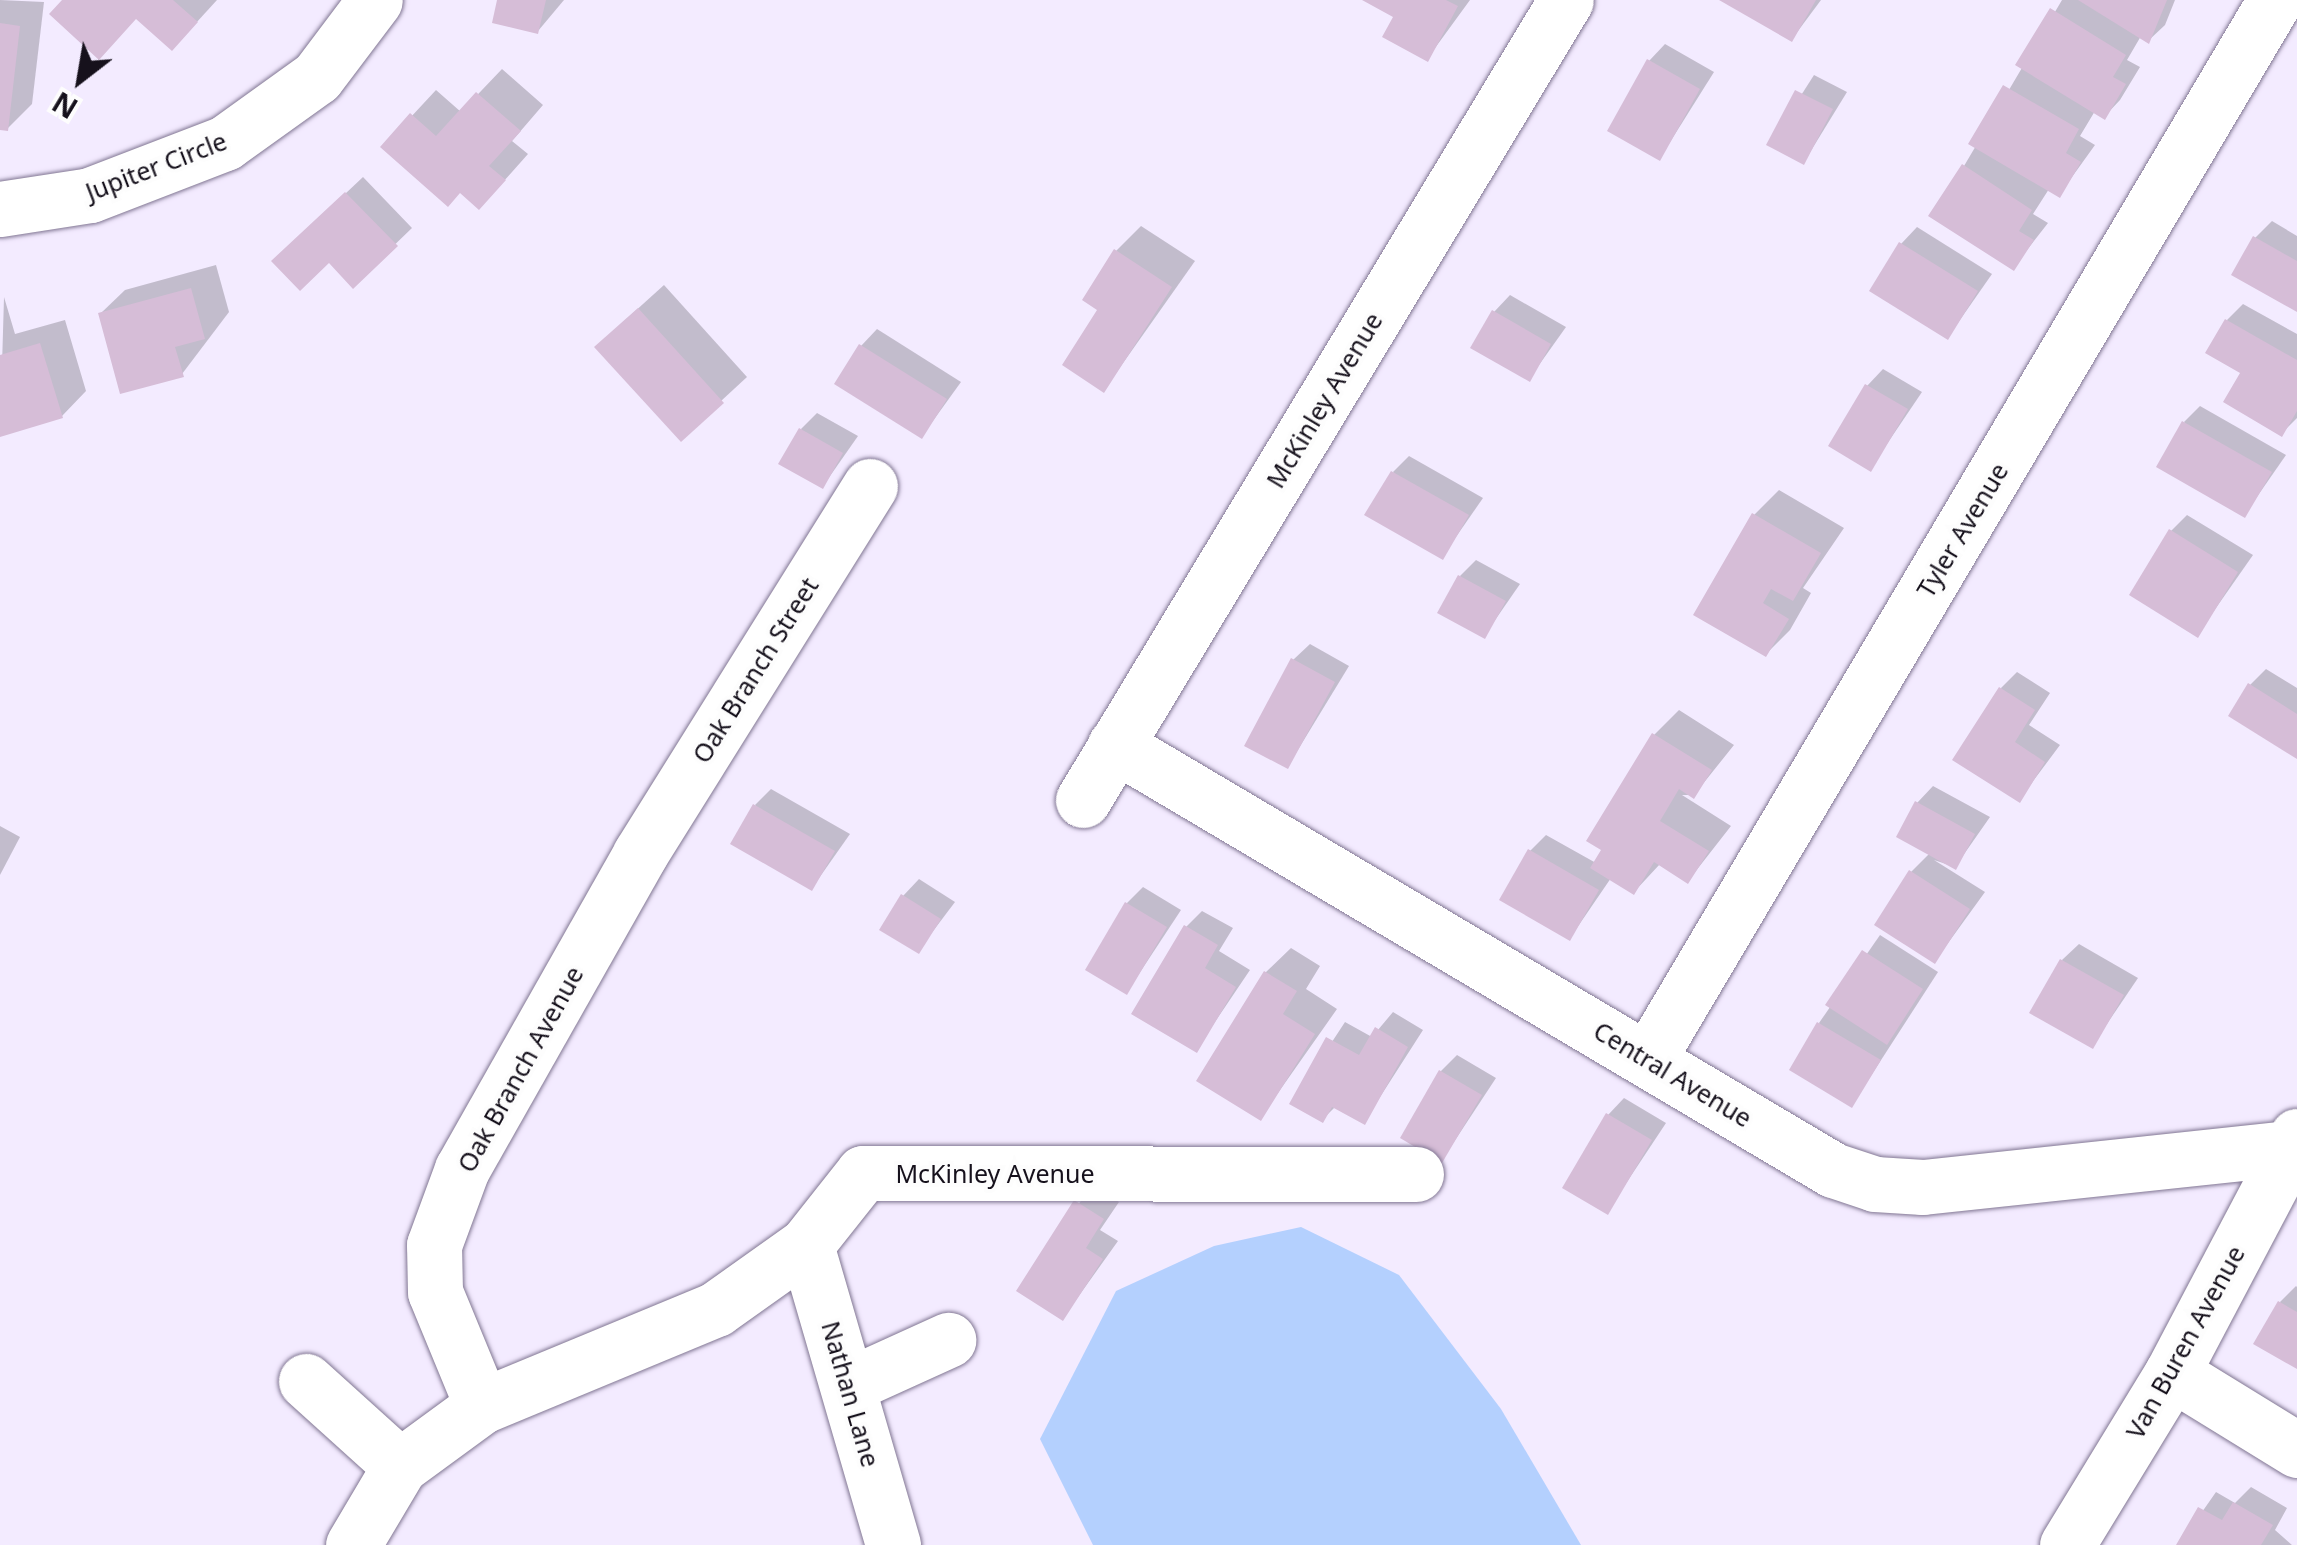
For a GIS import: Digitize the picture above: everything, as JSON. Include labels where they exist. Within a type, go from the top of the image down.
[{"type":"street","name":"Jupiter Circle","points":[[0,209],[90,195],[225,143],[318,77],[375,0]]},
{"type":"street","name":"McKinley Avenue","points":[[1082,800],[1566,0]]},
{"type":"street","name":"Tyler Avenue","points":[[1648,1059],[2275,0]]},
{"type":"street","name":"Oak Branch Street","points":[[640,854],[870,486]]},
{"type":"street","name":"Central Avenue","points":[[1114,745],[1833,1170],[1875,1184],[1923,1188],[2294,1142]]},
{"type":"street","name":"Oak Branch Avenue","points":[[482,1406],[435,1292],[434,1245],[462,1169],[640,854]]},
{"type":"street","name":"Van Buren Avenue","points":[[2067,1545],[2172,1373],[2294,1142]]},
{"type":"street","name":"McKinley Avenue","points":[[353,1545],[400,1466],[482,1406],[716,1309],[806,1245],[863,1173],[1416,1174]]},
{"type":"street","name":"Nathan Lane","points":[[806,1245],[850,1384],[893,1545]]},
{"type":"street","points":[[850,1384],[948,1340]]},
{"type":"street","points":[[2172,1373],[2297,1450]]},
{"type":"street","points":[[306,1381],[400,1466]]},
{"type":"water","points":[[1301,1227],[1399,1275],[1501,1409],[1581,1545],[1093,1545],[1040,1439],[1116,1291],[1214,1246]]},
{"type":"building","points":[[62,0],[173,0],[198,22],[172,51],[136,19],[99,60],[49,14]]},
{"type":"building","points":[[497,0],[546,0],[538,34],[492,23]]},
{"type":"building","points":[[1362,0],[1446,0],[1458,6],[1428,62],[1382,37],[1393,17]]},
{"type":"building","points":[[1719,0],[1816,0],[1792,42]]},
{"type":"building","points":[[2078,0],[2167,0],[2149,44]]},
{"type":"building","points":[[2050,8],[2126,55],[2113,77],[2126,84],[2105,120],[2015,65]]},
{"type":"building","points":[[0,23],[20,26],[8,131],[0,130]]},
{"type":"building","points":[[1647,59],[1700,89],[1660,161],[1607,131]]},
{"type":"building","points":[[2003,85],[2079,129],[2066,153],[2081,162],[2060,198],[1968,144]]},
{"type":"building","points":[[1795,90],[1833,109],[1804,165],[1766,145]]},
{"type":"building","points":[[476,92],[521,131],[489,166],[506,180],[479,210],[460,193],[448,207],[380,147],[410,113],[436,136]]},
{"type":"building","points":[[1962,164],[2032,210],[2019,231],[2034,240],[2014,271],[1928,216]]},
{"type":"building","points":[[345,192],[398,246],[353,289],[329,263],[300,291],[271,261]]},
{"type":"building","points":[[2253,236],[2297,261],[2297,312],[2231,275]]},
{"type":"building","points":[[1899,242],[1978,291],[1948,340],[1869,291]]},
{"type":"building","points":[[1114,249],[1172,287],[1104,393],[1062,365],[1097,310],[1082,300]]},
{"type":"building","points":[[191,288],[205,339],[175,347],[184,377],[120,394],[98,313]]},
{"type":"building","points":[[638,308],[724,403],[681,442],[594,347]]},
{"type":"building","points":[[1492,310],[1551,344],[1530,382],[1470,348]]},
{"type":"building","points":[[2225,319],[2297,360],[2297,411],[2282,437],[2223,402],[2240,373],[2205,353]]},
{"type":"building","points":[[40,343],[63,418],[0,437],[0,355]]},
{"type":"building","points":[[859,344],[947,399],[922,439],[834,384]]},
{"type":"building","points":[[1865,384],[1908,409],[1871,472],[1828,446]]},
{"type":"building","points":[[2182,421],[2272,472],[2245,518],[2156,467]]},
{"type":"building","points":[[799,428],[843,453],[823,489],[778,464]]},
{"type":"building","points":[[1391,471],[1469,515],[1443,560],[1364,515]]},
{"type":"building","points":[[1752,513],[1821,553],[1793,601],[1771,589],[1763,603],[1789,619],[1766,657],[1693,615]]},
{"type":"building","points":[[2169,529],[2238,572],[2198,638],[2129,595]]},
{"type":"building","points":[[1458,575],[1506,601],[1485,639],[1437,613]]},
{"type":"building","points":[[1291,658],[1335,682],[1288,769],[1244,746]]},
{"type":"building","points":[[2248,683],[2297,714],[2297,759],[2228,716]]},
{"type":"building","points":[[1999,687],[2035,710],[2015,742],[2045,762],[2020,803],[1952,760]]},
{"type":"building","points":[[1652,733],[1712,770],[1694,799],[1679,789],[1660,821],[1709,851],[1688,884],[1654,862],[1634,895],[1590,868],[1601,850],[1586,841]]},
{"type":"building","points":[[1915,801],[1975,834],[1956,870],[1896,837]]},
{"type":"building","points":[[753,804],[835,851],[812,891],[730,844]]},
{"type":"building","points":[[1528,849],[1599,890],[1570,941],[1499,900]]},
{"type":"building","points":[[1909,870],[1970,909],[1935,964],[1874,925]]},
{"type":"building","points":[[901,894],[941,919],[919,954],[879,930]]},
{"type":"building","points":[[1125,902],[1167,927],[1127,995],[1085,970]]},
{"type":"building","points":[[1184,925],[1218,945],[1205,968],[1236,987],[1197,1053],[1131,1014]]},
{"type":"building","points":[[1862,950],[1923,989],[1887,1045],[1825,1005]]},
{"type":"building","points":[[2060,959],[2124,995],[2093,1049],[2029,1013]]},
{"type":"building","points":[[1264,971],[1297,991],[1283,1014],[1315,1034],[1261,1121],[1196,1081]]},
{"type":"building","points":[[1817,1022],[1881,1060],[1852,1108],[1789,1070]]},
{"type":"building","points":[[1375,1027],[1408,1047],[1365,1125],[1332,1107],[1323,1123],[1289,1104],[1326,1037],[1359,1055]]},
{"type":"building","points":[[1439,1070],[1482,1095],[1442,1163],[1400,1138]]},
{"type":"building","points":[[1606,1113],[1652,1140],[1608,1215],[1562,1188]]},
{"type":"building","points":[[1074,1200],[1104,1219],[1086,1248],[1103,1259],[1063,1321],[1016,1291]]},
{"type":"building","points":[[2278,1301],[2297,1312],[2297,1369],[2253,1344]]},
{"type":"building","points":[[2233,1502],[2273,1525],[2261,1545],[2176,1545],[2198,1507],[2222,1520]]}]
